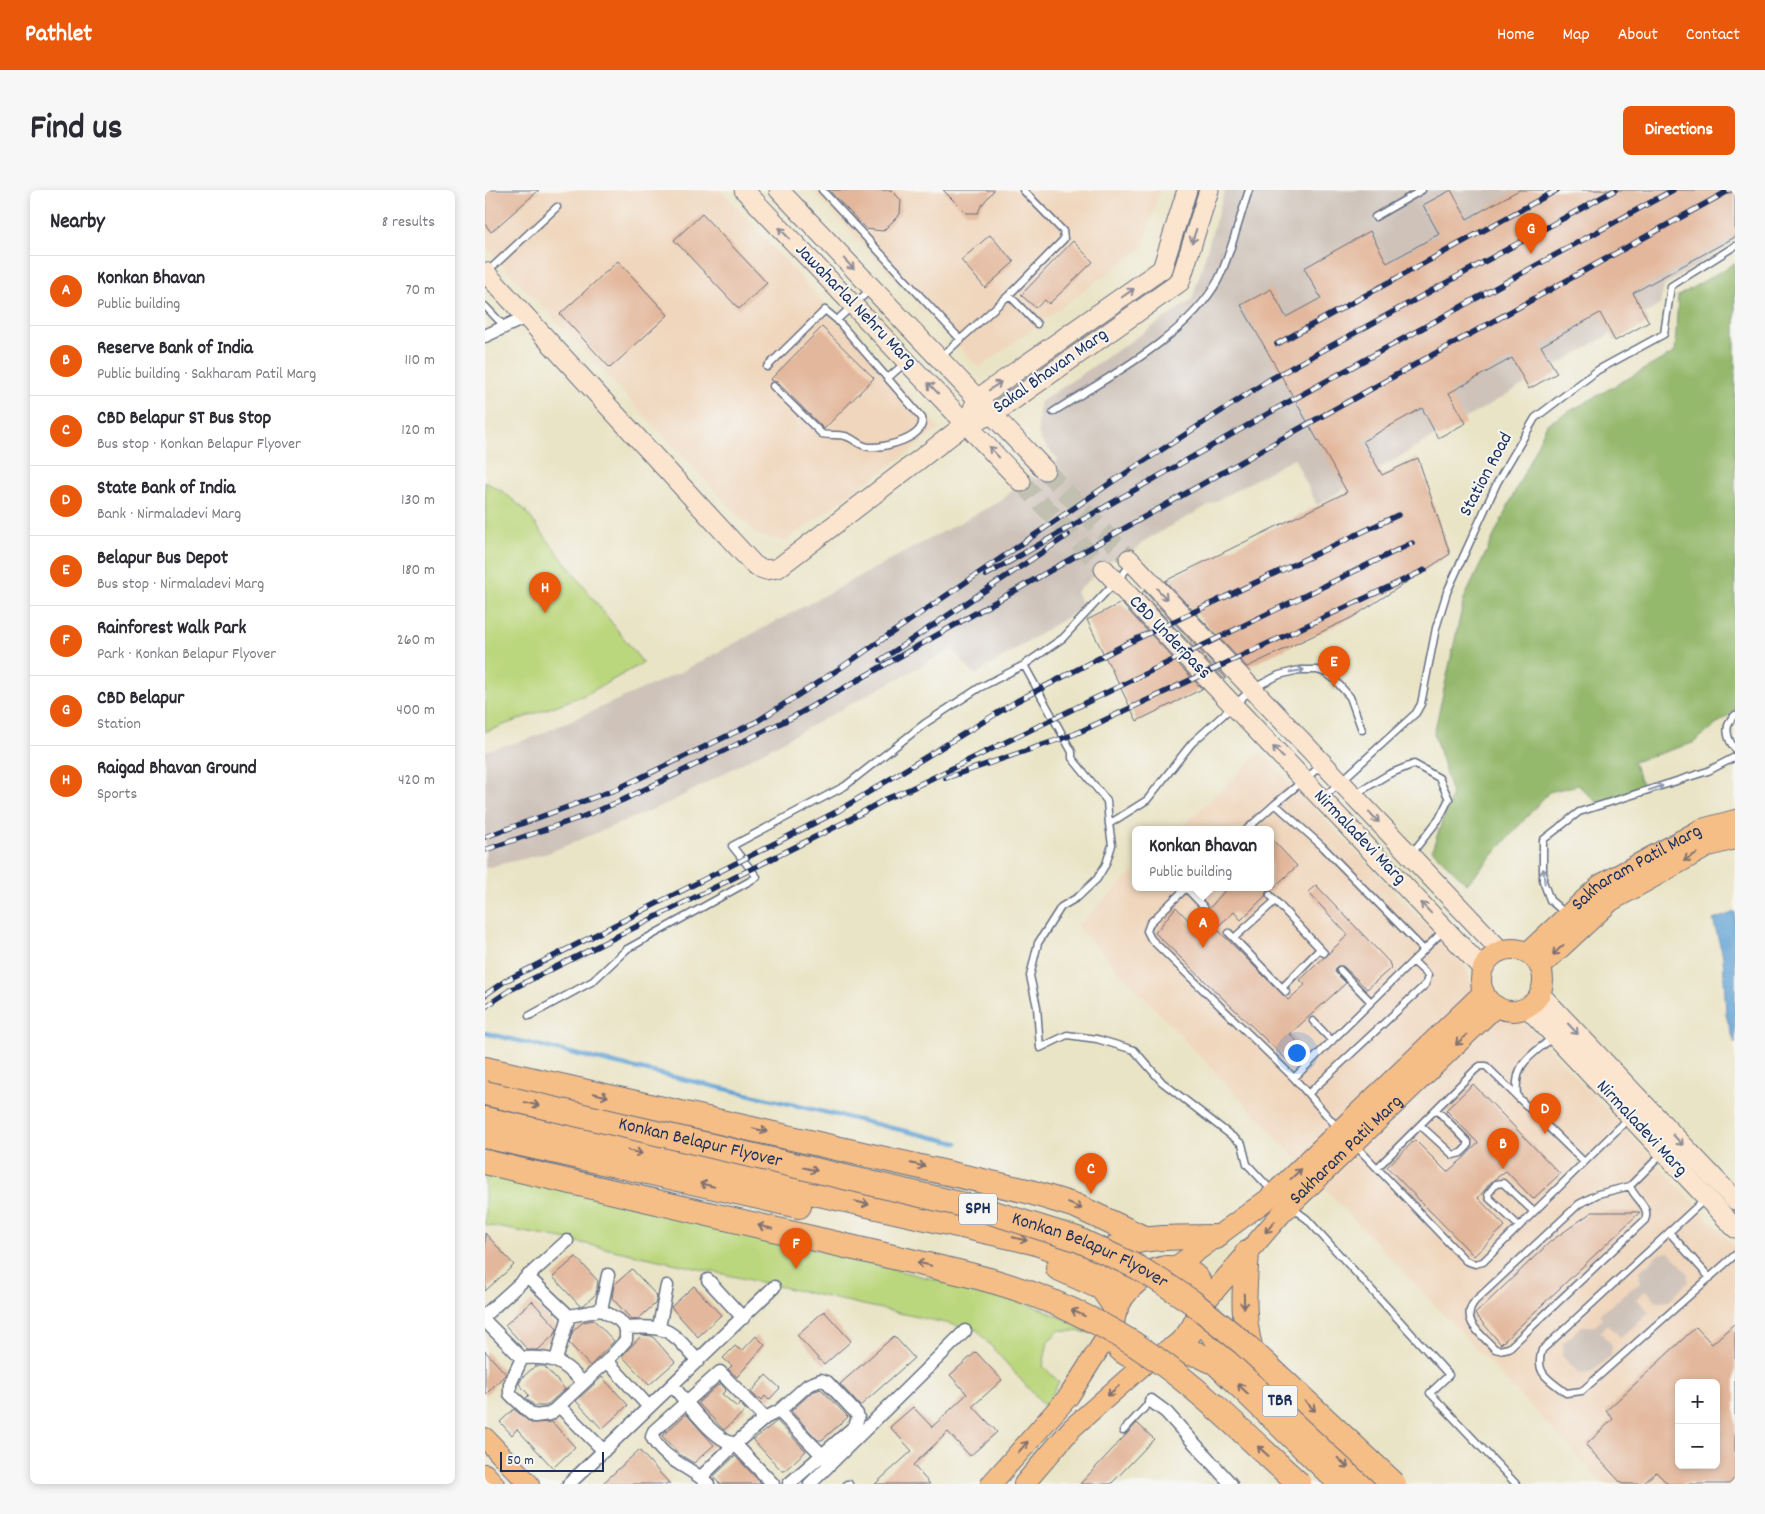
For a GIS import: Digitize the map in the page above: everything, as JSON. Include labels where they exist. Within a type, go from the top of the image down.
[{"type":"highway","points":[[485,1069],[1035,1193],[1076,1206],[1144,1238]]},
{"type":"highway","name":"Konkan Belapur Flyover","points":[[485,1093],[981,1209],[1047,1228],[1100,1249],[1165,1284],[1219,1322],[1394,1484]]},
{"type":"highway","points":[[485,1119],[1033,1242],[1087,1261],[1134,1283]]},
{"type":"highway","points":[[485,1136],[1028,1258],[1087,1279],[1102,1288],[1114,1319]]},
{"type":"highway","points":[[485,1162],[962,1272],[994,1280],[1056,1303],[1115,1332],[1170,1369],[1299,1484]]},
{"type":"highway","points":[[1087,1261],[1113,1247],[1144,1238],[1216,1237]]},
{"type":"highway","points":[[1247,1253],[1244,1289],[1245,1325],[1254,1359],[1270,1391]]},
{"type":"highway","points":[[1114,1319],[1121,1298],[1134,1283],[1158,1270],[1181,1263]]},
{"type":"highway","name":"TBR","points":[[1181,1263],[1201,1287],[1202,1309],[1212,1333],[1365,1484]]},
{"type":"highway","points":[[1160,1355],[1187,1336],[1202,1309]]},
{"type":"highway","name":"TBR","points":[[1114,1319],[1116,1345],[1135,1358],[1197,1354],[1217,1363],[1341,1484]]},
{"type":"main road","name":"Jawaharlal Nehru Marg","points":[[744,190],[967,423]]},
{"type":"main road","name":"Jawaharlal Nehru Marg","points":[[779,190],[977,399]]},
{"type":"main road","name":"Sakal Bhavan Marg","points":[[967,423],[977,399],[1162,269],[1187,190]]},
{"type":"main road","name":"Sakal Bhavan Marg","points":[[967,423],[991,415],[1180,282],[1209,190]]},
{"type":"main road","points":[[485,272],[528,316],[755,566],[766,570],[778,568],[967,423],[1021,482]]},
{"type":"main road","points":[[977,399],[1045,470]]},
{"type":"main road","name":"CBD Underpass","points":[[1131,561],[1252,689]]},
{"type":"main road","name":"CBD Underpass","points":[[1109,575],[1235,707]]},
{"type":"main road","name":"Nirmaladevi Marg","points":[[1252,689],[1501,951]]},
{"type":"main road","name":"Nirmaladevi Marg","points":[[1235,707],[1483,969]]},
{"type":"main road","name":"Sakharam Patil Marg","points":[[1534,960],[1567,916],[1600,885],[1702,829],[1735,820]]},
{"type":"main road","name":"Sakharam Patil Marg","points":[[1534,960],[1611,900],[1709,846],[1735,839]]},
{"type":"main road","points":[[1515,949],[1534,960],[1543,976],[1533,1000],[1511,1011],[1490,999],[1482,985],[1483,969],[1487,961],[1501,951],[1515,949]]},
{"type":"main road","name":"Sakharam Patil Marg","points":[[1202,1309],[1219,1285],[1247,1253],[1282,1200],[1490,999]]},
{"type":"main road","name":"Nirmaladevi Marg","points":[[1533,1000],[1554,1036],[1735,1228]]},
{"type":"main road","name":"Nirmaladevi Marg","points":[[1533,1000],[1644,1104],[1735,1200]]},
{"type":"main road","name":"Sakharam Patil Marg","points":[[1181,1263],[1216,1237],[1282,1200]]},
{"type":"main road","points":[[1181,1263],[1219,1285]]},
{"type":"main road","points":[[991,1484],[1069,1396],[1114,1319]]},
{"type":"main road","points":[[1024,1484],[1072,1428],[1160,1355]]},
{"type":"main road","points":[[1069,1396],[1089,1412]]},
{"type":"main road","points":[[485,1438],[529,1484]]},
{"type":"main road","points":[[485,1474],[495,1484]]},
{"type":"street","points":[[485,336],[528,316]]},
{"type":"street","points":[[521,1358],[485,1315],[567,1240]]},
{"type":"street","points":[[601,1310],[609,1275]]},
{"type":"street","points":[[527,1276],[569,1316]]},
{"type":"street","points":[[708,1280],[743,1318]]},
{"type":"street","points":[[659,1327],[667,1286]]},
{"type":"street","points":[[569,1484],[774,1287]]},
{"type":"street","points":[[521,1358],[510,1384],[510,1394],[515,1401],[535,1416],[550,1414],[607,1361],[626,1340],[626,1328],[619,1320],[601,1310],[569,1316]]},
{"type":"street","points":[[556,1360],[569,1316]]},
{"type":"street","points":[[626,1328],[659,1327],[669,1330],[698,1361]]},
{"type":"street","points":[[789,1484],[826,1459],[965,1331]]},
{"type":"street","points":[[521,1358],[539,1357],[556,1360],[569,1368],[583,1383]]},
{"type":"street","points":[[607,1361],[649,1407]]},
{"type":"street","points":[[765,1418],[719,1372],[654,1431],[652,1437],[675,1463],[705,1481],[735,1444],[765,1418],[779,1411],[808,1385],[821,1380],[827,1382],[857,1414],[858,1418],[855,1426],[826,1459],[810,1484]]},
{"type":"street","points":[[672,1385],[715,1432],[726,1442],[735,1444],[773,1484]]},
{"type":"street","points":[[1151,1401],[1166,1412],[1231,1484]]},
{"type":"street","points":[[559,1406],[604,1451]]},
{"type":"street","points":[[779,1411],[826,1459]]},
{"type":"lane","points":[[822,190],[961,340]]},
{"type":"lane","points":[[939,359],[1009,294],[1064,239],[1063,232],[1023,190]]},
{"type":"lane","points":[[1053,412],[1183,325],[1203,304],[1219,279],[1249,190]]},
{"type":"lane","points":[[1375,217],[1422,190]]},
{"type":"lane","points":[[485,272],[557,207]]},
{"type":"lane","name":"Station Road","points":[[1347,789],[1416,713],[1421,704],[1436,628],[1447,592],[1497,483],[1535,418],[1598,370],[1664,334],[1671,286],[1735,246]]},
{"type":"lane","points":[[837,320],[872,288]]},
{"type":"lane","points":[[1009,294],[1037,324]]},
{"type":"lane","points":[[485,306],[505,327]]},
{"type":"lane","points":[[767,367],[825,310],[837,320],[888,378],[922,418],[923,422],[919,430],[902,441],[868,448],[846,436],[822,434],[773,386]]},
{"type":"lane","points":[[888,378],[907,361]]},
{"type":"lane","points":[[529,1016],[593,982],[627,949],[757,876],[732,846],[845,786],[924,724],[979,688],[1024,665],[1063,638],[1109,575],[1131,561]]},
{"type":"lane","points":[[1024,665],[1072,752],[1072,758],[1107,801],[1112,845],[1106,864],[1097,879],[1078,897],[1061,907],[1038,943],[1030,976],[1037,1008],[1040,1048],[1067,1035],[1097,1039],[1134,1050],[1163,1082],[1242,1144],[1247,1164],[1282,1200],[1307,1219],[1449,1375],[1430,1393],[1516,1484]]},
{"type":"lane","points":[[1109,824],[1147,800],[1192,742],[1235,707],[1252,689],[1279,675],[1299,670],[1317,670],[1335,679],[1350,697],[1362,730]]},
{"type":"lane","points":[[1735,715],[1731,718],[1727,730],[1730,743],[1735,750]]},
{"type":"lane","points":[[1567,916],[1550,900],[1543,881],[1543,840],[1579,812],[1708,772],[1735,757]]},
{"type":"lane","points":[[1250,826],[1303,779],[1323,764]]},
{"type":"lane","points":[[1322,799],[1414,764],[1439,778],[1449,799],[1439,819],[1410,856]]},
{"type":"lane","points":[[1275,804],[1322,846],[1424,950]]},
{"type":"lane","points":[[1182,891],[1150,923],[1147,931],[1151,939],[1294,1078],[1347,1137],[1466,1260],[1475,1264],[1483,1262],[1644,1104]]},
{"type":"lane","points":[[1190,891],[1204,907]]},
{"type":"lane","points":[[1273,898],[1322,951],[1284,990],[1232,936],[1273,898]]},
{"type":"lane","points":[[1294,1078],[1445,929]]},
{"type":"lane","points":[[1308,1094],[1426,984],[1428,975],[1413,961]]},
{"type":"lane","points":[[1340,970],[1371,1002]]},
{"type":"lane","points":[[1313,1020],[1332,1041]]},
{"type":"lane","points":[[1517,1095],[1517,1072],[1525,1061],[1554,1036]]},
{"type":"lane","points":[[1377,1168],[1480,1066],[1485,1066],[1492,1071],[1584,1162]]},
{"type":"lane","points":[[1420,1125],[1453,1155],[1465,1149],[1468,1142],[1436,1109]]},
{"type":"lane","points":[[1630,1186],[1635,1198],[1646,1208],[1645,1220],[1509,1348],[1499,1350],[1495,1348],[1469,1321],[1469,1311],[1472,1305],[1579,1204],[1598,1194],[1630,1186],[1664,1152]]},
{"type":"lane","points":[[1519,1226],[1489,1198],[1488,1194],[1496,1184],[1503,1184],[1534,1212]]},
{"type":"lane","points":[[1706,1198],[1542,1350],[1539,1365],[1542,1374],[1566,1393],[1582,1391],[1735,1255]]},
{"type":"lane","points":[[1669,1232],[1710,1278]]},
{"type":"lane","points":[[1123,1431],[1151,1401]]},
{"type":"shaded area","points":[[485,190],[720,190],[940,429],[785,541],[757,535],[485,246]]},
{"type":"shaded area","points":[[812,190],[1160,190],[1143,247],[979,368]]},
{"type":"shaded area","points":[[1225,190],[1735,190],[1735,241],[1664,286],[1660,305],[1317,505],[1294,458],[1144,541],[1121,564],[1115,557],[1076,592],[1083,607],[975,675],[952,649],[673,801],[548,853],[485,868],[485,751],[529,739],[683,671],[1002,500],[1029,475],[1036,479],[1058,459],[1042,442],[1038,432],[1039,403],[1192,300]]},
{"type":"shaded area","points":[[1261,752],[1465,966],[1476,999],[1490,1012],[1529,1027],[1735,1247],[1735,1484],[1604,1484],[1077,926],[1132,874],[1132,891],[1274,891],[1274,826],[1183,826]]},
{"type":"shaded area","points":[[1669,1252],[1688,1273],[1688,1282],[1669,1301],[1658,1302],[1646,1290],[1637,1299],[1649,1312],[1621,1338],[1608,1324],[1600,1332],[1612,1345],[1611,1356],[1590,1373],[1580,1374],[1562,1356],[1563,1343],[1582,1326],[1595,1326],[1602,1319],[1599,1315],[1640,1282],[1640,1271],[1659,1254]]},
{"type":"green space","points":[[1735,263],[1735,710],[1693,743],[1633,762],[1644,788],[1603,808],[1578,785],[1549,792],[1467,884],[1432,850],[1452,794],[1434,734],[1464,599],[1547,424],[1675,352],[1678,296]]},
{"type":"green space","points":[[485,482],[502,491],[523,508],[643,663],[587,694],[485,732]]},
{"type":"green space","points":[[485,1169],[1010,1298],[1047,1311],[1094,1333],[1060,1330],[1048,1341],[1043,1366],[1059,1382],[1045,1407],[977,1330],[568,1240],[485,1225]]},
{"type":"water","points":[[1735,912],[1735,1044],[1726,1015],[1723,956],[1713,920]]},
{"type":"building","points":[[485,190],[539,190],[491,232],[485,224]]},
{"type":"building","points":[[829,190],[891,190],[901,200],[900,214],[883,231],[866,229]]},
{"type":"building","points":[[943,190],[994,190],[981,206],[978,213],[966,213]]},
{"type":"building","points":[[1451,190],[1467,219],[1519,190],[1735,190],[1735,237],[1633,293],[1649,322],[1615,341],[1600,313],[1541,346],[1557,373],[1529,389],[1512,358],[1449,393],[1466,423],[1438,438],[1422,408],[1363,441],[1382,475],[1418,458],[1450,554],[1353,617],[1247,667],[1165,581],[1347,492],[1241,305],[1271,289],[1286,317],[1321,298],[1304,268],[1370,231],[1387,263],[1439,234],[1423,205]]},
{"type":"building","points":[[702,214],[767,283],[739,309],[674,240]]},
{"type":"building","points":[[990,235],[1014,262],[985,288],[961,260]]},
{"type":"building","points":[[1073,241],[1093,262],[1049,304],[1045,300],[1036,308],[1021,295]]},
{"type":"building","points":[[618,261],[668,315],[610,368],[560,314]]},
{"type":"building","points":[[822,327],[874,378],[824,429],[777,382],[770,380]]},
{"type":"building","points":[[1144,591],[1226,678],[1224,679],[1142,593]]},
{"type":"building","points":[[1121,603],[1202,689],[1137,721],[1087,620]]},
{"type":"building","points":[[1274,841],[1297,866],[1274,887]]},
{"type":"building","points":[[1316,885],[1389,962],[1391,968],[1367,989],[1343,966],[1337,966],[1335,972],[1346,983],[1290,1034],[1303,1048],[1288,1061],[1155,933],[1176,907],[1192,924],[1208,910],[1225,891],[1268,891],[1241,920],[1234,912],[1216,928],[1288,1000],[1305,985],[1300,980],[1348,935],[1308,892]]},
{"type":"building","points":[[1473,1084],[1560,1174],[1533,1199],[1506,1171],[1492,1181],[1478,1198],[1505,1226],[1474,1256],[1387,1167],[1415,1140],[1447,1172],[1465,1157],[1478,1143],[1446,1110]]},
{"type":"building","points":[[1592,1212],[1640,1212],[1501,1344],[1475,1314],[1551,1241]]},
{"type":"building","points":[[485,1233],[514,1265],[485,1291]]},
{"type":"building","points":[[576,1257],[598,1281],[596,1294],[584,1305],[580,1306],[553,1277]]},
{"type":"building","points":[[632,1269],[657,1296],[655,1304],[638,1319],[632,1320],[612,1298],[614,1285]]},
{"type":"building","points":[[694,1286],[721,1315],[698,1337],[671,1307]]},
{"type":"building","points":[[532,1301],[557,1328],[555,1334],[538,1350],[528,1350],[505,1325]]},
{"type":"building","points":[[824,1311],[851,1341],[824,1365],[797,1335]]},
{"type":"building","points":[[594,1320],[614,1341],[590,1366],[569,1343],[573,1331],[583,1322]]},
{"type":"building","points":[[1735,1323],[1735,1478],[1729,1484],[1668,1484],[1656,1472],[1643,1484],[1622,1484],[1586,1445],[1613,1419],[1606,1411],[1696,1327],[1712,1344]]},
{"type":"building","points":[[642,1335],[652,1336],[675,1362],[649,1385],[622,1356]]},
{"type":"building","points":[[756,1336],[765,1345],[737,1377],[728,1369],[732,1366],[723,1358],[735,1346],[742,1351]]},
{"type":"building","points":[[894,1336],[914,1358],[860,1406],[840,1384]]},
{"type":"building","points":[[485,1351],[506,1374],[485,1395]]},
{"type":"building","points":[[976,1352],[1002,1380],[973,1406],[997,1432],[970,1456],[948,1432],[913,1465],[930,1484],[875,1484],[912,1451],[890,1427],[913,1407],[932,1427],[967,1394],[950,1375]]},
{"type":"building","points":[[535,1366],[544,1366],[565,1389],[546,1406],[535,1406],[526,1398],[529,1395],[519,1384],[522,1378]]},
{"type":"building","points":[[766,1375],[780,1388],[769,1400],[765,1396],[762,1400],[758,1399],[751,1392]]},
{"type":"building","points":[[602,1377],[628,1405],[602,1429],[576,1401]]},
{"type":"building","points":[[720,1383],[726,1390],[722,1394],[737,1407],[740,1404],[746,1410],[724,1430],[698,1403]]},
{"type":"building","points":[[821,1389],[848,1417],[822,1440],[818,1440],[791,1411],[812,1392]]},
{"type":"building","points":[[514,1409],[531,1423],[552,1422],[575,1447],[553,1468],[517,1429],[512,1435],[500,1422]]},
{"type":"building","points":[[686,1414],[714,1445],[694,1463],[679,1454],[662,1436]]},
{"type":"building","points":[[777,1421],[806,1451],[783,1472],[753,1440]]},
{"type":"building","points":[[1137,1423],[1154,1439],[1111,1484],[1080,1484]]},
{"type":"building","points":[[639,1450],[670,1484],[602,1484]]},
{"type":"building","points":[[735,1456],[762,1484],[720,1484],[713,1477]]},
{"type":"waterway","points":[[485,1033],[957,1143]]},
{"type":"tunnel","points":[[1045,470],[1129,559]]},
{"type":"tunnel","points":[[1021,482],[1104,569]]},
{"type":"railway","points":[[1277,344],[1557,190]]},
{"type":"railway","points":[[485,837],[617,789],[756,722],[842,667],[1109,484],[1269,380],[1615,190]]},
{"type":"railway","points":[[986,575],[1283,405],[1673,190]]},
{"type":"railway","points":[[485,850],[582,817],[623,800],[795,716],[1297,430],[1730,190]]},
{"type":"railway","points":[[485,995],[505,981],[838,811],[1017,701],[1126,644],[1398,515]]},
{"type":"railway","points":[[881,660],[1068,535]]},
{"type":"railway","points":[[485,1007],[510,990],[847,821],[886,799],[910,789],[1412,543]]},
{"type":"railway","points":[[946,778],[1075,734],[1425,570]]},
{"type":"place","name":"CBD Belapur","points":[[1531,254]]},
{"type":"place","name":"Raigad Bhavan Ground","points":[[545,613]]},
{"type":"place","name":"Belapur Bus Depot","points":[[1334,687]]},
{"type":"place","name":"Konkan Bhavan","points":[[1203,948]]},
{"type":"place","name":"State Bank of India","points":[[1545,1134]]},
{"type":"place","name":"Reserve Bank of India","points":[[1503,1169]]},
{"type":"place","name":"CBD Belapur ST Bus Stop","points":[[1091,1194]]},
{"type":"place","name":"Rainforest Walk Park","points":[[796,1269]]}]
